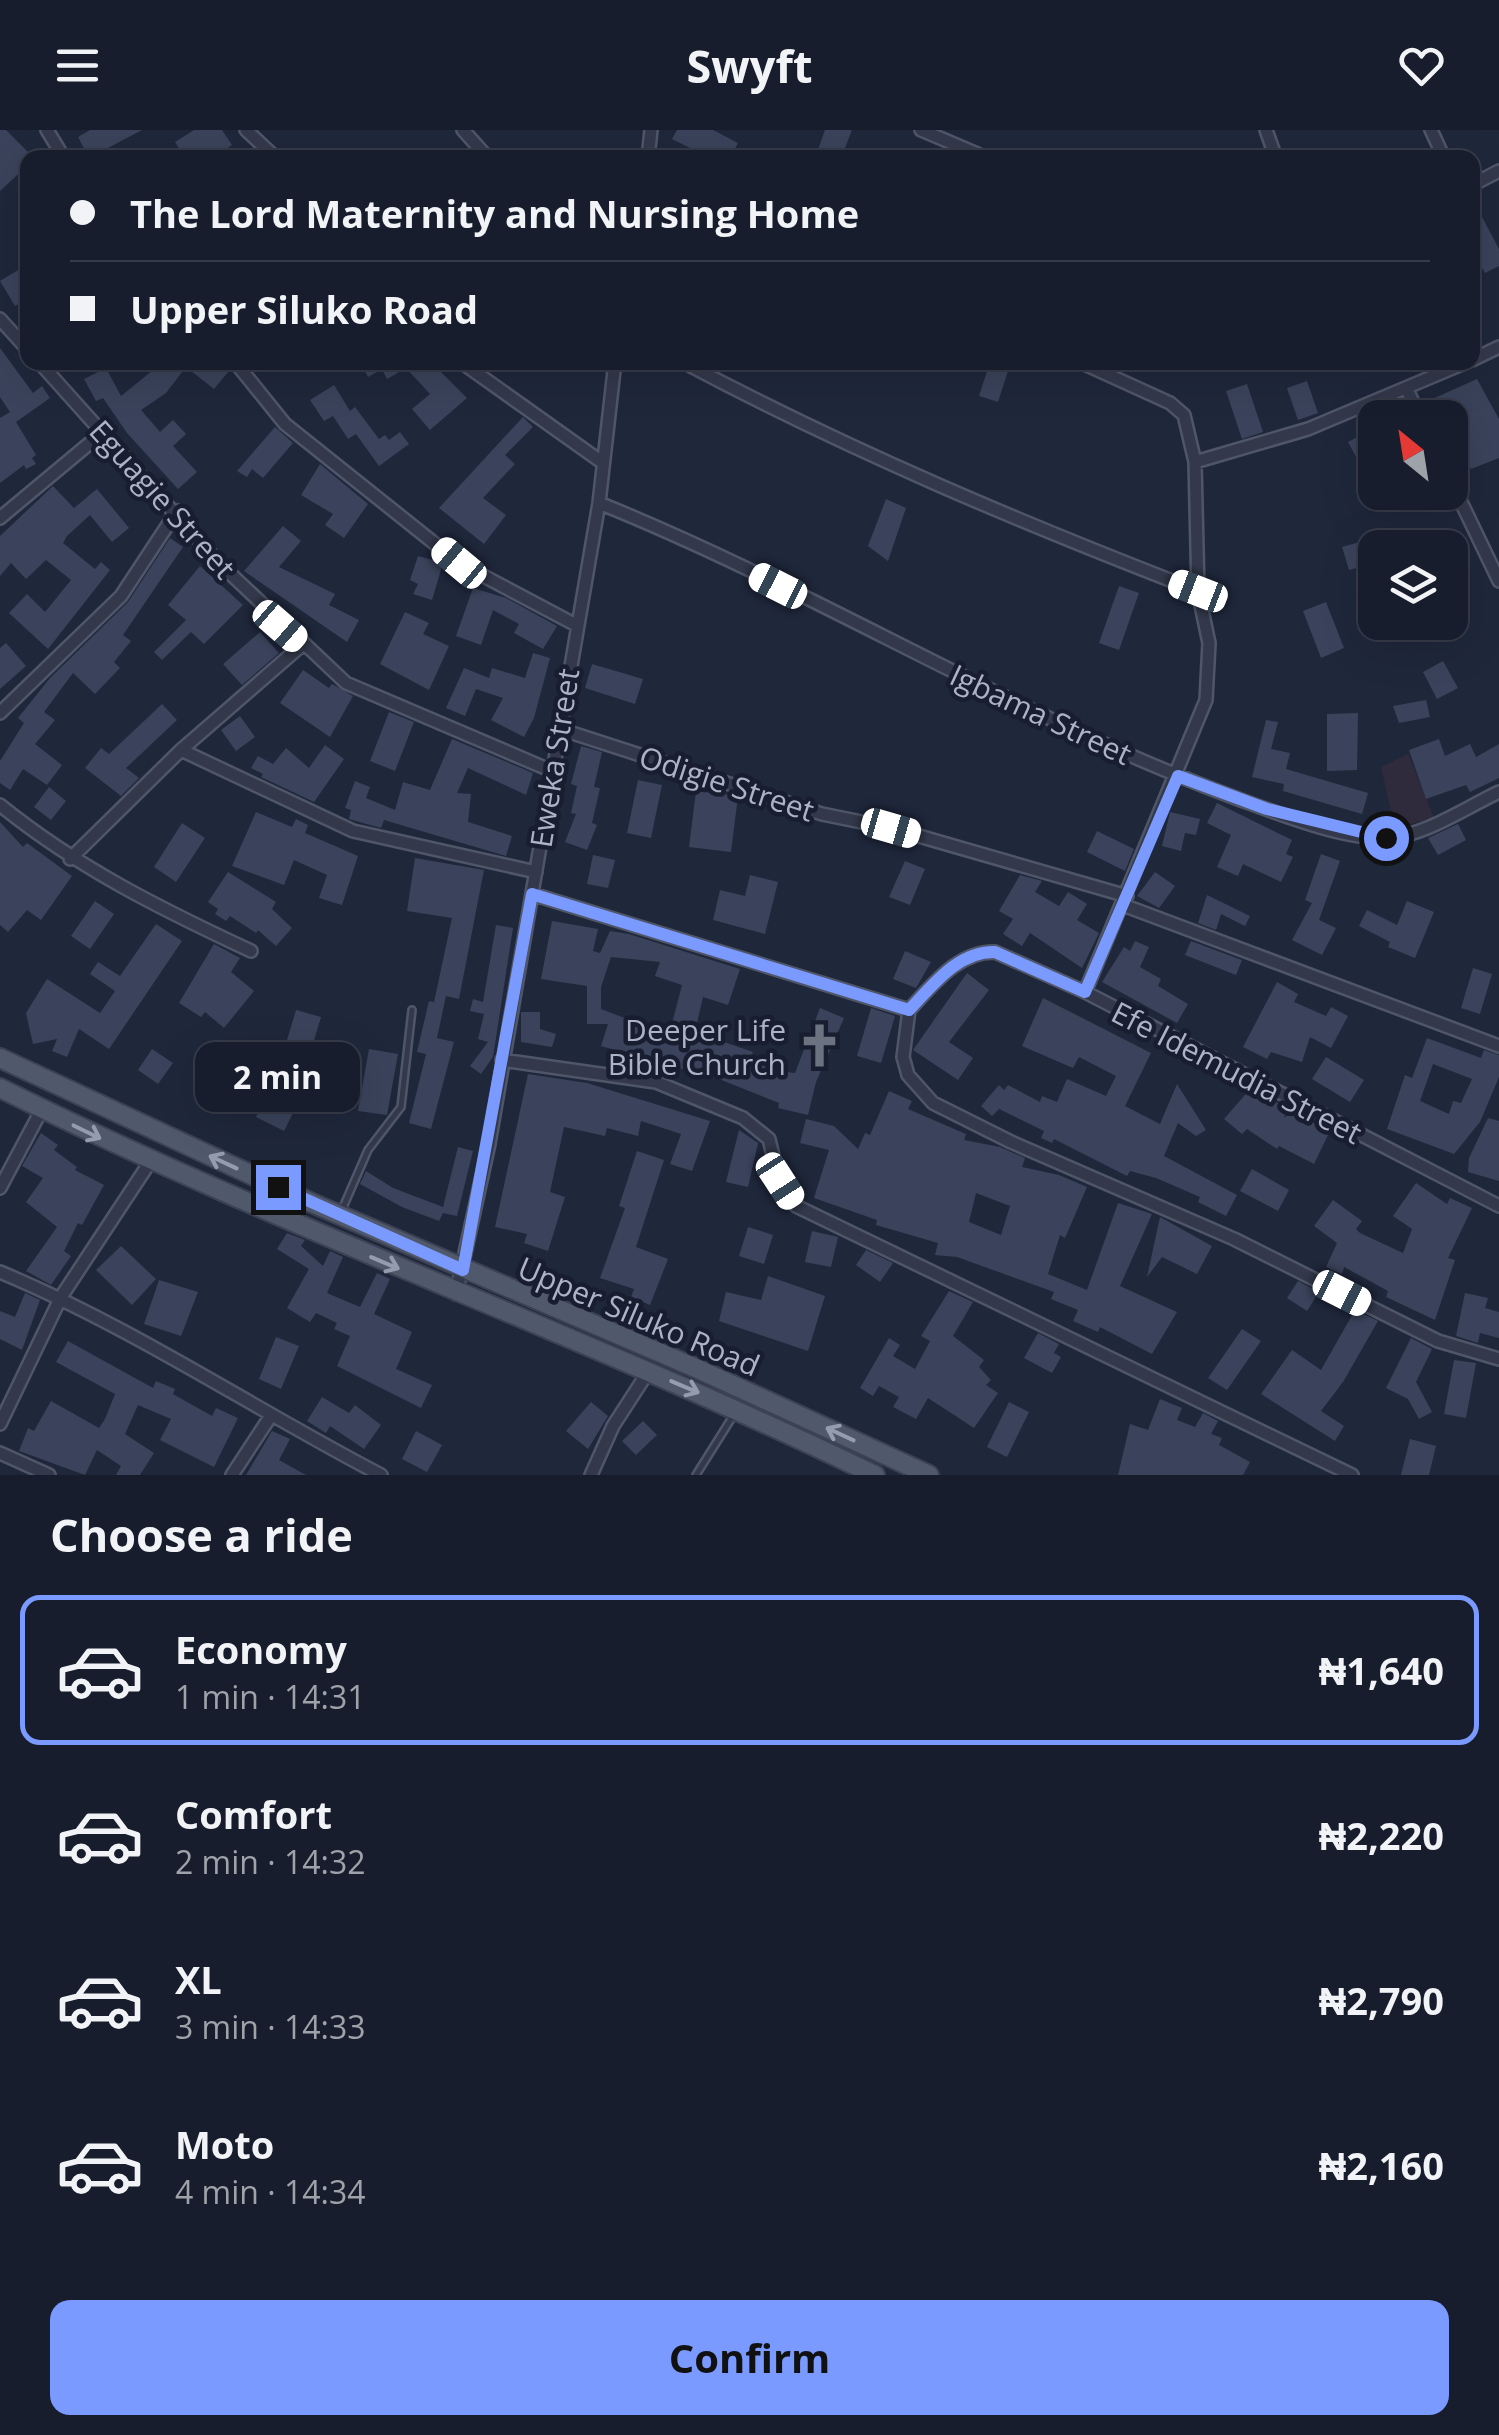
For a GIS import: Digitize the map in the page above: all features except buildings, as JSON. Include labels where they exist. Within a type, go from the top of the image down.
[{"type":"main road","name":"Upper Siluko Road","points":[[0,1058],[340,1215],[698,1369],[929,1475]]},
{"type":"main road","name":"Upper Siluko Road","points":[[0,1088],[150,1162],[735,1409],[876,1475]]},
{"type":"street","points":[[246,130],[267,150]]},
{"type":"street","points":[[463,130],[481,150]]},
{"type":"street","points":[[922,130],[968,150]]},
{"type":"street","points":[[0,320],[20,341]]},
{"type":"street","name":"Eguagie Street","points":[[46,370],[177,511],[219,563],[346,683],[552,771]]},
{"type":"street","points":[[242,370],[285,424],[459,563],[576,625]]},
{"type":"street","points":[[472,370],[603,463]]},
{"type":"street","name":"Eweka Street","points":[[463,1270],[599,502],[614,370]]},
{"type":"street","points":[[698,370],[814,432],[940,489],[1198,591]]},
{"type":"street","points":[[1085,992],[1178,776],[1206,700],[1208,643],[1198,591],[1195,462],[1179,409],[1097,370]]},
{"type":"street","points":[[1195,462],[1308,430],[1451,370]]},
{"type":"street","points":[[1408,390],[1413,400]]},
{"type":"street","points":[[0,518],[102,432]]},
{"type":"street","name":"Igbama Street","points":[[599,502],[672,532],[988,692],[1178,776],[1267,809],[1386,838],[1420,830],[1499,792]]},
{"type":"street","points":[[1465,510],[1499,581]]},
{"type":"street","points":[[0,713],[121,596],[177,511]]},
{"type":"street","points":[[70,860],[181,750],[302,645]]},
{"type":"street","name":"Odigie Street","points":[[560,728],[822,814],[891,828],[1125,901],[1499,1046]]},
{"type":"street","points":[[181,750],[354,832],[536,872]]},
{"type":"street","points":[[0,805],[70,860],[251,950]]},
{"type":"street","points":[[532,894],[909,1010],[903,1058],[908,1075],[933,1102],[1140,1201],[1234,1239],[1438,1341],[1499,1359]]},
{"type":"street","name":"Efe Idemudia Street","points":[[909,1010],[957,963],[980,952],[995,952],[1085,992],[1499,1206]]},
{"type":"street","points":[[502,1060],[656,1082],[743,1118],[769,1140],[780,1181],[796,1206],[1352,1475]]},
{"type":"street","points":[[0,1188],[42,1109]]},
{"type":"street","points":[[0,1424],[61,1297],[150,1162]]},
{"type":"street","points":[[456,1294],[463,1270]]},
{"type":"street","points":[[0,1272],[61,1297],[270,1417],[381,1475]]},
{"type":"street","points":[[591,1475],[613,1426],[648,1372]]},
{"type":"street","points":[[232,1475],[270,1417]]},
{"type":"street","points":[[0,1453],[49,1475]]},
{"type":"lane","points":[[340,1215],[368,1150],[400,1107],[412,1010]]},
{"type":"lane","points":[[696,1475],[730,1427],[735,1409]]},
{"type":"shaded area","points":[[1408,754],[1434,818],[1395,828],[1381,767]]},
{"type":"place","name":"Deeper Life Bible Church","points":[[819,1046]]},
{"type":"route","points":[[278,1187],[463,1270],[532,894],[909,1010],[957,963],[980,952],[995,952],[1085,992],[1178,776],[1267,809],[1351,833],[1386,838]]}]
